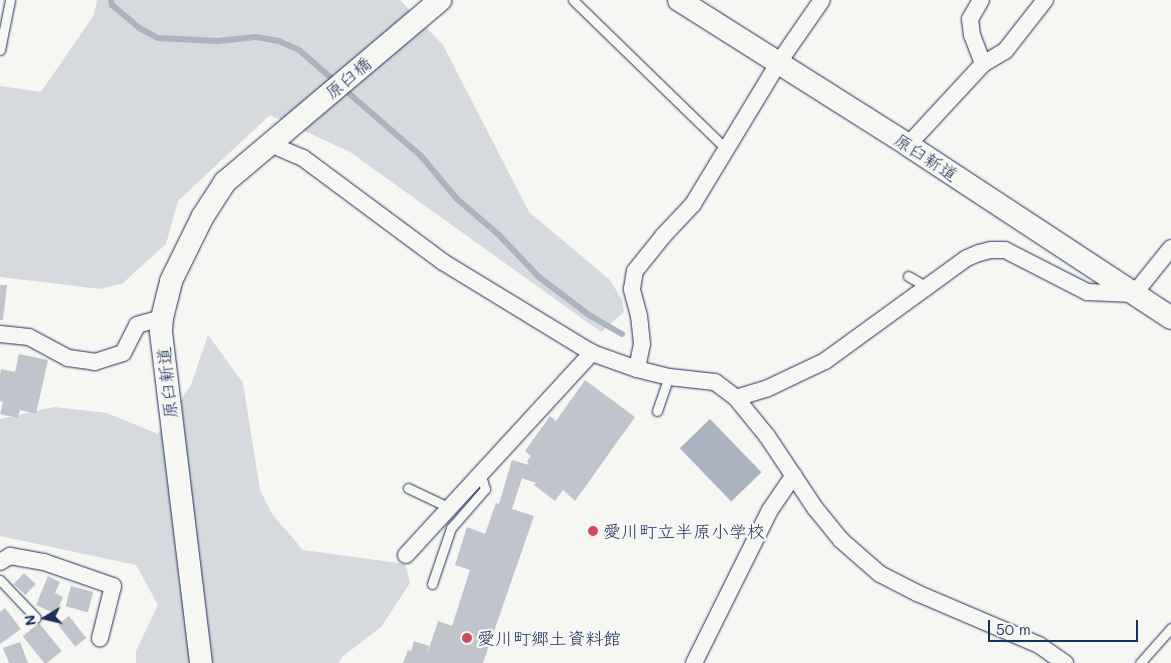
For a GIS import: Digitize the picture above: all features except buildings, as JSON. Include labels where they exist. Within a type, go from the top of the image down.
[{"type":"street","name":"原臼橋","points":[[273,142],[440,0]]},
{"type":"street","name":"原臼新道","points":[[680,0],[908,145],[1171,318]]},
{"type":"street","points":[[638,369],[642,344],[639,316],[632,289],[635,271],[663,236],[693,204],[779,62],[822,0]]},
{"type":"street","points":[[981,0],[970,19],[972,35],[983,64]]},
{"type":"street","points":[[908,145],[983,64],[1005,51],[1045,0]]},
{"type":"street","points":[[273,142],[303,158],[444,262],[592,353],[638,369],[669,377],[715,382],[736,398],[767,436],[815,508],[841,540],[880,574],[917,593],[1039,646],[1065,663]]},
{"type":"street","name":"原臼新道","points":[[200,663],[165,373],[162,318],[171,281],[203,216],[225,182],[273,142]]},
{"type":"street","points":[[736,398],[766,389],[825,361],[967,258],[991,250],[1005,250],[1087,292],[1134,294],[1171,248]]},
{"type":"street","points":[[0,334],[29,337],[68,358],[95,362],[123,353],[137,325],[162,318]]},
{"type":"street","points":[[406,555],[448,507],[592,353]]},
{"type":"street","points":[[694,663],[770,510],[794,475]]},
{"type":"street","points":[[0,562],[10,556],[44,562],[114,581],[100,638]]},
{"type":"lane","points":[[0,50],[10,0]]},
{"type":"lane","points":[[573,0],[727,150]]},
{"type":"lane","points":[[908,276],[927,287]]},
{"type":"lane","points":[[657,411],[669,377]]},
{"type":"lane","points":[[432,584],[452,528],[484,489],[480,473]]},
{"type":"lane","points":[[408,488],[448,507]]},
{"type":"lane","points":[[0,580],[36,618]]},
{"type":"lane","points":[[1140,663],[1171,628]]},
{"type":"shaded area","points":[[97,0],[400,0],[443,45],[529,212],[610,280],[622,300],[624,312],[601,332],[350,152],[270,115],[178,201],[166,244],[123,283],[100,289],[0,277],[0,86],[41,92],[94,15]]},
{"type":"shaded area","points":[[208,335],[243,383],[260,490],[272,514],[303,550],[405,564],[410,583],[381,627],[342,657],[339,663],[136,663],[136,651],[158,605],[136,565],[0,536],[0,419],[54,407],[107,413],[158,434],[191,385]]},
{"type":"shaded area","points":[[710,419],[761,472],[731,501],[680,448]]},
{"type":"waterway","points":[[111,0],[112,5],[139,28],[158,38],[218,41],[256,37],[279,41],[299,50],[421,156],[457,199],[498,234],[539,277],[589,315],[622,334]]},
{"type":"place","name":"愛川町立半原小学校","points":[[593,531]]},
{"type":"place","name":"愛川町郷土資料館","points":[[467,638]]}]
